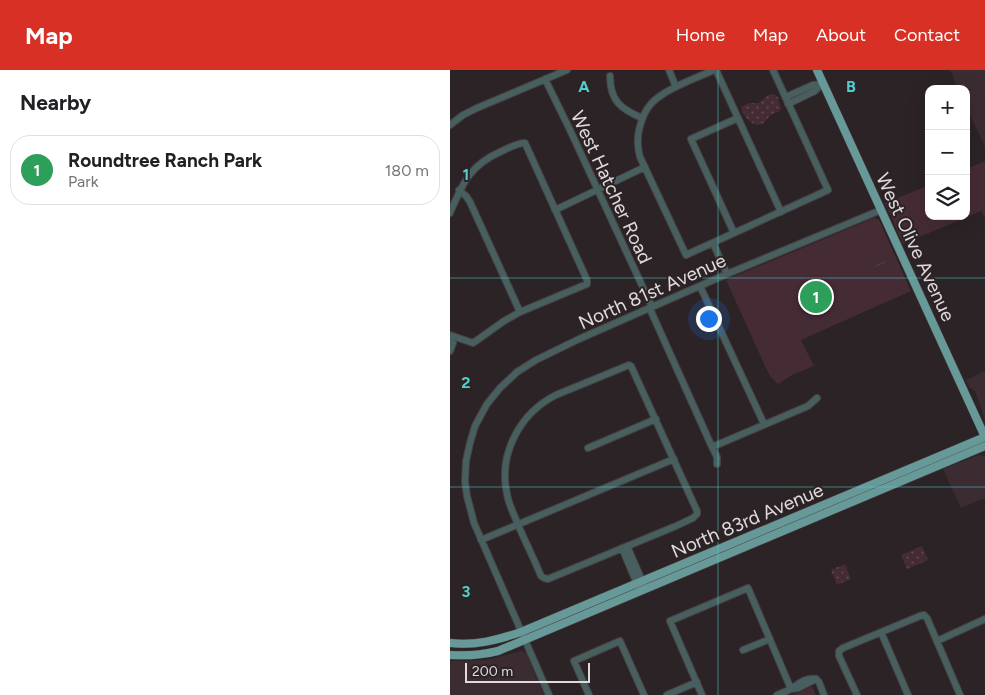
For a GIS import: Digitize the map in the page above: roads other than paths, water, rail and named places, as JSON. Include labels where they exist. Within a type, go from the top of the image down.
[{"type":"main road","name":"West Olive Avenue","points":[[817,70],[985,437]]},
{"type":"main road","name":"North 83rd Avenue","points":[[885,484],[985,437]]},
{"type":"main road","name":"North 83rd Avenue","points":[[523,636],[885,484],[985,446]]},
{"type":"main road","points":[[450,643],[472,644],[523,636]]},
{"type":"main road","points":[[450,655],[480,655],[498,651],[523,636]]},
{"type":"main road","points":[[472,644],[480,655]]},
{"type":"street","points":[[450,124],[477,108],[566,70]]},
{"type":"street","points":[[669,70],[676,87]]},
{"type":"street","points":[[773,70],[828,190],[781,212],[686,255],[640,156],[638,146],[642,118],[650,104],[676,87],[715,70],[781,212]]},
{"type":"street","points":[[610,76],[613,94],[619,105],[629,113],[642,118]]},
{"type":"street","name":"West Hatcher Road","points":[[545,79],[651,308],[717,457],[718,464]]},
{"type":"street","points":[[787,100],[813,85],[823,84]]},
{"type":"street","points":[[734,233],[691,139],[738,118]]},
{"type":"street","points":[[450,212],[460,190],[480,162],[520,143],[524,143],[587,280],[587,284],[520,312],[473,343],[451,337]]},
{"type":"street","points":[[555,210],[645,167]]},
{"type":"street","points":[[460,190],[470,202],[520,312]]},
{"type":"street","name":"North 81st Avenue","points":[[549,695],[470,511],[465,472],[466,461],[475,426],[487,404],[517,372],[536,360],[727,274],[881,210]]},
{"type":"street","points":[[713,243],[727,274]]},
{"type":"street","points":[[700,286],[764,424]]},
{"type":"street","points":[[450,351],[453,343],[451,337]]},
{"type":"street","points":[[629,365],[656,419],[697,511],[696,516],[548,579],[541,576],[518,524],[505,485],[509,447],[528,416],[545,401],[576,386],[629,365]]},
{"type":"street","points":[[712,447],[808,406],[817,398]]},
{"type":"street","points":[[588,448],[656,419]]},
{"type":"street","points":[[481,540],[674,459]]},
{"type":"street","points":[[624,547],[641,586]]},
{"type":"street","points":[[702,695],[670,621],[748,588],[791,689]]},
{"type":"street","points":[[857,695],[839,656],[839,651],[924,615],[960,695]]},
{"type":"street","points":[[937,641],[985,619]]},
{"type":"street","points":[[881,632],[908,695]]},
{"type":"street","points":[[743,650],[770,638]]},
{"type":"street","points":[[588,695],[574,661],[620,641],[644,695]]},
{"type":"street","points":[[777,695],[808,679],[819,682],[824,695]]},
{"type":"street","points":[[667,695],[696,682]]},
{"type":"waterway","points":[[876,266],[885,262]]},
{"type":"place","name":"Roundtree Ranch Park","points":[[816,297]]}]
